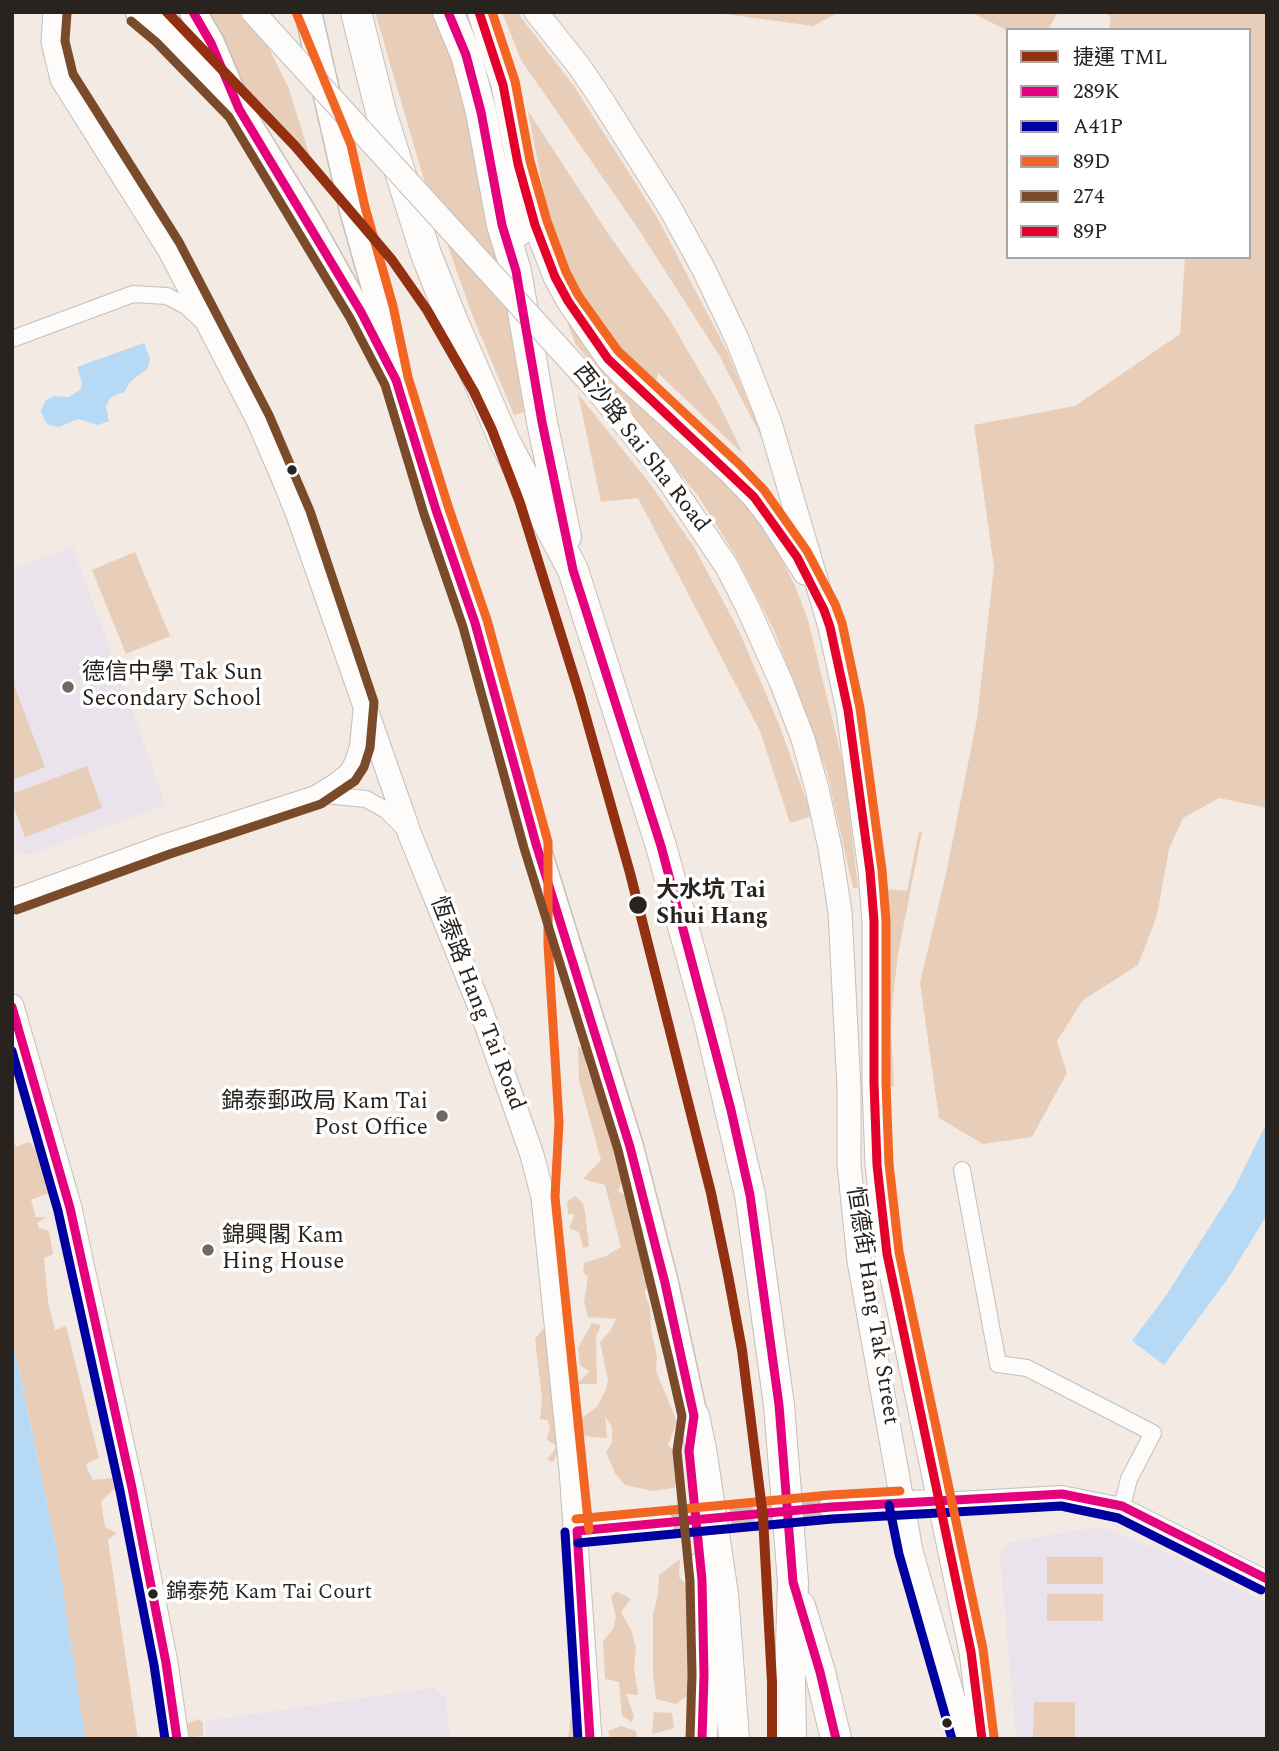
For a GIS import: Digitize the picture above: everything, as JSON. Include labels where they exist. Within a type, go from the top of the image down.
[{"type":"highway","points":[[356,12],[381,112],[426,254],[505,442],[573,569]]},
{"type":"highway","points":[[449,13],[473,80],[502,225],[516,271],[540,410],[573,569],[661,846],[710,1024],[750,1195],[779,1405],[793,1582],[791,1739]]},
{"type":"highway","points":[[516,271],[518,164]]},
{"type":"highway","points":[[694,1416],[689,1451],[702,1580],[702,1739]]},
{"type":"highway","points":[[694,1416],[719,1563],[733,1739]]},
{"type":"highway","points":[[793,1582],[820,1672],[835,1739]]},
{"type":"main road","name":"恆泰路 Hang Tai Road","points":[[55,12],[53,42],[62,79],[169,249],[258,420],[293,504],[410,835],[495,1047],[532,1155],[543,1197],[577,1531],[590,1739]]},
{"type":"main road","points":[[193,12],[211,43],[239,108],[361,312],[396,380]]},
{"type":"main road","name":"西沙路 Sai Sha Road","points":[[253,12],[597,390],[661,469],[715,547],[747,606],[803,739],[826,825],[838,899],[845,983]]},
{"type":"main road","points":[[308,12],[353,210],[396,380],[436,510],[475,623],[536,844],[630,1147],[665,1283],[694,1416]]},
{"type":"main road","points":[[479,12],[503,85],[518,164],[535,225],[555,277],[585,328],[628,380],[716,458],[754,497],[797,558],[824,610]]},
{"type":"main road","points":[[536,12],[602,100],[670,208],[709,280],[737,339],[780,454],[824,610]]},
{"type":"main road","points":[[143,15],[239,108]]},
{"type":"main road","name":"恒德街 Hang Tak Street","points":[[824,610],[848,710],[866,833],[874,920],[875,1110],[882,1213],[892,1285],[971,1652],[982,1739]]},
{"type":"main road","name":"恒德街 Hang Tak Street","points":[[845,983],[849,1164],[859,1261],[911,1551],[965,1739]]},
{"type":"main road","points":[[12,1006],[70,1208],[132,1488],[166,1663],[177,1739]]},
{"type":"main road","points":[[831,1507],[939,1501]]},
{"type":"main road","points":[[577,1531],[663,1524]]},
{"type":"street","points":[[12,339],[133,294],[145,293],[177,300],[211,328]]},
{"type":"street","points":[[12,898],[156,846],[315,794],[347,772],[353,762],[358,746],[362,701]]},
{"type":"street","points":[[315,794],[353,796],[377,803],[410,835]]},
{"type":"street","points":[[962,1170],[998,1364],[1027,1368],[1153,1433],[1129,1479],[1122,1506]]},
{"type":"street","points":[[939,1501],[1062,1494],[1122,1506],[1267,1579]]},
{"type":"shaded area","points":[[176,12],[251,12],[289,89],[311,160]]},
{"type":"shaded area","points":[[375,12],[435,12],[456,63],[501,274],[524,412],[514,415],[473,317],[422,173]]},
{"type":"shaded area","points":[[502,12],[517,12],[574,86],[657,217],[728,353],[766,446],[719,355],[637,227],[521,60]]},
{"type":"shaded area","points":[[710,12],[839,12],[813,26]]},
{"type":"shaded area","points":[[971,12],[1058,12],[1049,28],[1006,30]]},
{"type":"shaded area","points":[[1105,12],[1267,12],[1267,808],[1219,798],[1183,818],[1169,849],[1157,915],[1138,965],[1083,1000],[1057,1041],[1067,1073],[1032,1137],[983,1144],[939,1118],[920,983],[946,874],[977,719],[994,567],[974,425],[1075,406],[1180,334],[1185,259],[1251,259],[1251,28],[1109,28],[1111,17]]},
{"type":"shaded area","points":[[528,111],[609,235],[668,317],[719,404],[743,454],[658,373],[655,387],[627,359],[576,289],[558,250],[546,205]]},
{"type":"shaded area","points":[[567,321],[590,352],[697,454],[751,510],[775,546],[808,620],[844,767],[858,888],[853,888],[827,773],[774,630],[737,558],[699,497],[575,343]]},
{"type":"shaded area","points":[[578,394],[651,485],[694,547],[739,631],[778,722],[812,816],[790,823],[760,731],[638,498],[601,502]]},
{"type":"shaded area","name":"德信中學 Tak Sun Secondary School","points":[[73,547],[166,805],[28,855],[12,849],[12,569]]},
{"type":"shaded area","points":[[135,552],[170,636],[126,654],[92,570]]},
{"type":"shaded area","points":[[12,680],[45,767],[12,780]]},
{"type":"shaded area","points":[[87,766],[102,808],[25,837],[12,802],[12,794]]},
{"type":"shaded area","points":[[919,831],[922,832],[898,954],[893,996],[891,1028],[894,1086],[885,1087],[886,889],[907,891]]},
{"type":"shaded area","points":[[578,1047],[584,1048],[586,1066],[623,1180],[618,1191],[633,1201],[646,1259],[650,1283],[644,1292],[650,1308],[651,1330],[657,1357],[656,1371],[677,1422],[668,1445],[680,1459],[681,1472],[674,1488],[653,1491],[625,1485],[615,1473],[606,1452],[612,1443],[612,1427],[605,1416],[607,1438],[583,1436],[580,1419],[597,1407],[606,1389],[608,1380],[600,1342],[611,1330],[616,1319],[588,1317],[584,1302],[588,1277],[583,1272],[584,1263],[606,1256],[621,1247],[605,1185],[583,1179],[601,1160],[579,1080]]},
{"type":"shaded area","points":[[12,1135],[16,1147],[29,1142],[49,1174],[52,1196],[46,1194],[31,1200],[36,1217],[46,1217],[37,1223],[39,1228],[49,1231],[53,1254],[44,1258],[48,1302],[55,1330],[66,1326],[99,1458],[86,1464],[87,1468],[93,1480],[115,1478],[120,1488],[113,1490],[101,1501],[105,1527],[117,1533],[108,1540],[138,1739],[85,1739],[57,1550],[12,1337]]},
{"type":"shaded area","points":[[575,1196],[583,1203],[585,1213],[589,1246],[583,1248],[579,1232],[569,1228],[575,1214],[568,1214],[567,1202]]},
{"type":"shaded area","points":[[592,1323],[601,1325],[596,1337],[597,1384],[576,1384],[590,1371],[580,1366],[578,1348]]},
{"type":"shaded area","points":[[548,1328],[567,1435],[553,1462],[547,1460],[557,1446],[546,1439],[550,1430],[548,1420],[540,1419],[542,1398],[535,1339],[543,1329]]},
{"type":"shaded area","points":[[1104,1528],[1172,1555],[1267,1603],[1267,1739],[1016,1739],[1000,1554],[1008,1543]]},
{"type":"shaded area","points":[[1047,1557],[1103,1557],[1103,1584],[1047,1584]]},
{"type":"shaded area","points":[[680,1559],[679,1577],[692,1590],[687,1606],[691,1693],[676,1704],[656,1699],[653,1674],[653,1615],[659,1575]]},
{"type":"shaded area","points":[[616,1591],[631,1599],[621,1612],[632,1632],[636,1649],[634,1668],[638,1695],[626,1694],[634,1715],[632,1722],[622,1716],[619,1682],[605,1679],[603,1641],[613,1629],[616,1617],[611,1597]]},
{"type":"shaded area","points":[[1047,1594],[1103,1594],[1103,1621],[1047,1621]]},
{"type":"shaded area","points":[[433,1688],[446,1697],[450,1739],[207,1739],[205,1721]]},
{"type":"shaded area","points":[[573,1701],[578,1702],[582,1739],[568,1739]]},
{"type":"shaded area","points":[[1034,1702],[1075,1702],[1075,1739],[1033,1739]]},
{"type":"shaded area","points":[[654,1712],[672,1713],[674,1728],[652,1734]]},
{"type":"shaded area","points":[[198,1719],[203,1723],[203,1736],[184,1738],[181,1726]]},
{"type":"shaded area","points":[[621,1726],[636,1731],[637,1739],[610,1739],[608,1731]]},
{"type":"water","points":[[144,343],[150,359],[148,368],[131,381],[124,392],[109,400],[106,407],[109,421],[98,425],[78,419],[59,427],[49,425],[45,421],[41,411],[45,401],[54,396],[69,397],[81,389],[77,367]]},
{"type":"water","points":[[1267,1122],[1267,1215],[1229,1277],[1164,1365],[1132,1341],[1165,1297],[1234,1189]]},
{"type":"water","points":[[12,1338],[57,1550],[85,1739],[12,1739]]},
{"type":"tunnel","points":[[663,1524],[831,1507]]},
{"type":"metro line","name":"TML","points":[[167,12],[295,146],[392,260],[427,310],[474,392],[520,503],[580,696],[630,873],[711,1193],[728,1275],[742,1350],[763,1517],[772,1682],[772,1739]]},
{"type":"transit line","name":"289K","points":[[193,12],[211,43],[239,109],[361,312],[396,380],[436,510],[475,623],[536,844],[630,1147],[665,1283],[694,1416],[689,1451],[702,1580],[702,1739]]},
{"type":"transit line","name":"89D","points":[[296,12],[351,145],[365,207],[393,306],[408,377],[487,620],[548,842],[548,944],[559,1122],[555,1197],[589,1530]]},
{"type":"transit line","name":"289K","points":[[448,12],[466,55],[481,112],[502,225],[516,271],[542,422],[573,570],[661,846],[731,1110],[750,1195],[779,1405],[793,1582],[820,1672],[836,1739]]},
{"type":"transit line","name":"89P","points":[[479,12],[503,85],[518,164],[535,225],[555,277],[568,301],[608,359],[754,497],[797,557],[830,627],[848,710],[870,871],[874,921],[877,1165],[887,1254],[971,1652],[982,1739]]},
{"type":"transit line","name":"89D","points":[[492,12],[515,81],[530,161],[547,221],[566,272],[578,295],[618,351],[764,490],[807,551],[842,623],[860,708],[882,870],[886,921],[889,1164],[899,1252],[983,1649],[994,1737]]},
{"type":"transit line","name":"274","points":[[16,910],[170,854],[321,804],[355,781],[364,767],[370,748],[374,702],[310,511],[269,415],[179,242],[73,74],[65,41],[67,13]]},
{"type":"transit line","name":"274","points":[[131,21],[156,42],[229,117],[350,318],[385,385],[424,514],[463,627],[524,848],[618,1150],[682,1416],[677,1451],[690,1581],[690,1739]]},
{"type":"transit line","name":"289K","points":[[12,1007],[70,1208],[132,1488],[166,1663],[177,1739]]},
{"type":"transit line","name":"A41P","points":[[12,1051],[58,1211],[120,1491],[154,1665],[165,1739]]},
{"type":"transit line","name":"89D","points":[[576,1519],[900,1491]]},
{"type":"transit line","name":"289K","points":[[577,1531],[831,1507],[1062,1494],[1122,1506],[1267,1579]]},
{"type":"transit line","name":"A41P","points":[[889,1505],[899,1554],[952,1739]]},
{"type":"transit line","name":"A41P","points":[[578,1543],[832,1519],[1061,1506],[1118,1518],[1261,1590]]},
{"type":"transit line","name":"289K","points":[[577,1531],[590,1739]]},
{"type":"transit line","name":"A41P","points":[[565,1532],[578,1739]]},
{"type":"place","name":"德信中學 Tak Sun Secondary School","points":[[68,687]]},
{"type":"place","name":"大水坑 Tai Shui Hang","points":[[638,905]]},
{"type":"place","name":"錦泰郵政局 Kam Tai Post Office","points":[[442,1116]]},
{"type":"place","name":"錦興閣 Kam Hing House","points":[[208,1250]]},
{"type":"place","name":"錦泰苑 Kam Tai Court","points":[[153,1594]]}]
